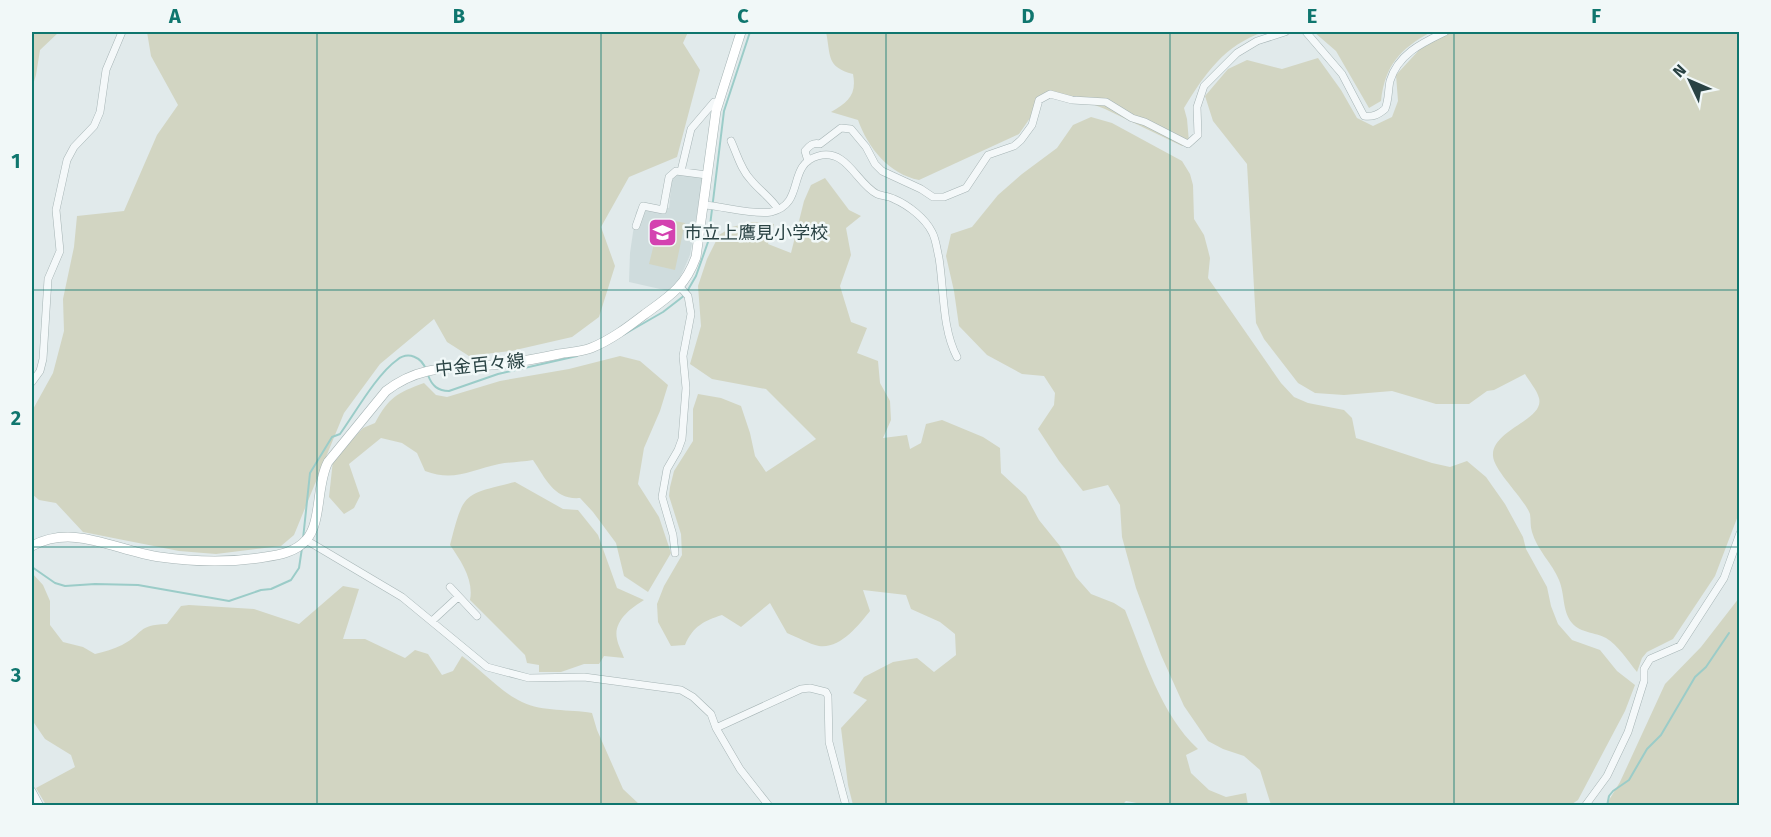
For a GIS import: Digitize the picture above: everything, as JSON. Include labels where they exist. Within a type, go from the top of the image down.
[{"type":"main road","name":"中金百々線","points":[[306,540],[313,528],[322,472],[386,391],[397,382],[427,370],[525,361],[589,349],[616,335],[681,289],[696,257],[718,103],[741,32]]},
{"type":"main road","points":[[32,546],[42,540],[57,536],[72,536],[158,557],[206,562],[244,561],[281,554],[295,549],[306,540]]},
{"type":"street","points":[[32,382],[37,377],[43,359],[48,279],[60,251],[56,210],[68,160],[74,147],[94,126],[100,112],[106,70],[122,32]]},
{"type":"street","points":[[808,161],[805,151],[807,148],[812,144],[820,144],[831,134],[846,128],[855,132],[882,171],[933,196],[945,198],[966,188],[988,155],[1014,146],[1021,140],[1032,124],[1040,100],[1050,94],[1072,100],[1106,102],[1132,118],[1145,122],[1188,144],[1198,135],[1197,107],[1204,86],[1237,53],[1257,41],[1285,32]]},
{"type":"street","points":[[1306,32],[1345,79],[1364,116],[1370,117],[1385,109],[1391,78],[1399,62],[1418,44],[1445,32]]},
{"type":"street","points":[[681,171],[691,129],[714,102],[718,103]]},
{"type":"street","points":[[731,141],[751,181],[778,209]]},
{"type":"street","points":[[704,205],[761,212],[778,209],[791,200],[797,176],[808,161],[819,156],[843,160],[870,189],[908,207],[932,232],[937,249],[951,342],[957,357]]},
{"type":"street","points":[[636,226],[642,206],[663,210],[669,177],[676,171],[707,175]]},
{"type":"street","points":[[675,553],[673,535],[662,496],[667,469],[682,439],[686,388],[683,356],[691,314],[688,296],[681,289]]},
{"type":"street","points":[[1586,806],[1607,776],[1628,732],[1644,681],[1644,669],[1650,659],[1680,646],[1724,578],[1740,533]]},
{"type":"street","points":[[306,540],[402,597],[487,667],[529,678],[584,677],[681,690],[704,706],[711,714],[716,728],[740,769],[769,806]]},
{"type":"street","points":[[450,587],[477,616]]},
{"type":"street","points":[[432,621],[458,597]]},
{"type":"street","points":[[716,728],[801,689],[810,688],[826,692],[829,742],[846,806]]},
{"type":"street","points":[[32,791],[40,806]]},
{"type":"shaded area","name":"市立上鷹見小学校","points":[[677,173],[703,178],[690,255],[684,269],[678,281],[669,291],[629,282],[630,253],[636,212],[640,206],[669,208],[672,178]]},
{"type":"green space","points":[[32,32],[59,32],[40,50],[32,88]]},
{"type":"green space","points":[[147,32],[688,32],[683,43],[700,70],[677,157],[629,177],[601,227],[615,266],[599,317],[572,337],[511,351],[469,356],[447,342],[434,319],[380,364],[344,413],[294,535],[281,546],[216,554],[179,551],[83,532],[56,503],[39,500],[32,494],[32,411],[53,373],[64,331],[63,299],[74,247],[77,216],[124,211],[157,135],[178,105],[151,56]]},
{"type":"green space","points":[[826,32],[1264,32],[1238,45],[1208,72],[1184,108],[1189,142],[1182,146],[1087,102],[1069,103],[1046,95],[1019,134],[919,180],[908,177],[889,166],[874,150],[858,120],[831,112],[850,97],[854,81],[853,74],[838,68],[831,59]]},
{"type":"green space","points":[[1314,32],[1431,32],[1420,38],[1396,59],[1386,77],[1381,101],[1369,108],[1336,51]]},
{"type":"green space","points":[[1450,32],[1739,32],[1739,513],[1715,576],[1673,639],[1647,652],[1637,672],[1610,641],[1579,629],[1572,623],[1567,613],[1559,580],[1534,539],[1530,514],[1495,462],[1493,456],[1500,439],[1527,419],[1539,406],[1538,395],[1525,374],[1494,390],[1487,391],[1469,404],[1436,404],[1392,391],[1344,395],[1315,393],[1298,383],[1264,339],[1256,323],[1247,164],[1213,121],[1205,96],[1228,69],[1247,60],[1282,69],[1318,58],[1341,90],[1357,118],[1373,126],[1392,117],[1398,101],[1396,75],[1421,48]]},
{"type":"green space","points":[[1091,117],[1112,123],[1182,161],[1190,174],[1193,185],[1194,219],[1204,235],[1210,258],[1208,278],[1281,383],[1294,397],[1308,403],[1344,410],[1352,418],[1356,438],[1450,467],[1467,461],[1486,477],[1505,504],[1523,537],[1526,549],[1547,587],[1558,624],[1572,640],[1600,650],[1617,671],[1635,685],[1625,711],[1578,800],[1569,806],[1271,805],[1260,770],[1244,756],[1208,741],[1184,706],[1161,655],[1136,588],[1122,537],[1120,505],[1108,485],[1083,491],[1059,461],[1038,429],[1054,405],[1055,393],[1044,376],[1022,374],[987,355],[959,326],[946,256],[951,234],[972,227],[998,195],[1057,148],[1073,125]]},
{"type":"green space","points":[[825,178],[849,210],[861,216],[846,228],[851,255],[840,286],[851,322],[867,328],[857,353],[878,361],[880,383],[890,401],[891,420],[883,438],[907,435],[910,449],[921,443],[926,424],[942,420],[983,437],[1000,448],[1001,473],[1026,496],[1039,520],[1060,546],[1076,577],[1091,594],[1125,610],[1164,702],[1174,720],[1198,749],[1186,755],[1191,773],[1209,790],[1226,797],[1246,793],[1248,805],[1153,806],[1126,801],[1121,806],[853,805],[848,785],[841,728],[867,700],[853,693],[864,677],[893,662],[917,658],[934,672],[956,655],[955,634],[940,622],[911,609],[906,595],[863,590],[870,611],[848,635],[827,646],[815,645],[787,633],[770,603],[741,627],[722,615],[700,625],[685,645],[671,646],[658,622],[657,604],[664,586],[682,555],[681,534],[669,496],[674,471],[693,441],[693,409],[698,394],[721,398],[741,406],[755,456],[766,472],[816,439],[766,389],[712,379],[690,364],[701,326],[698,286],[707,259],[719,235],[732,227],[752,222],[774,224],[768,244],[791,253],[804,201],[811,185]]},
{"type":"green space","points":[[660,220],[685,223],[675,270],[649,264]]},
{"type":"green space","points":[[620,356],[640,361],[668,385],[644,448],[638,484],[659,517],[671,553],[648,592],[624,576],[616,543],[593,512],[580,498],[571,498],[557,492],[533,460],[499,464],[462,474],[435,474],[425,471],[417,453],[402,443],[381,438],[349,464],[360,496],[354,508],[344,514],[329,497],[333,460],[363,428],[375,423],[385,407],[395,397],[407,390],[424,383],[436,395],[447,397],[500,381],[569,369]]},
{"type":"green space","points":[[515,482],[563,509],[578,510],[598,535],[617,588],[644,600],[624,616],[618,626],[617,639],[624,658],[604,656],[599,664],[584,664],[561,672],[539,672],[539,665],[527,663],[525,655],[470,600],[468,578],[450,545],[459,515],[468,498],[484,490]]},
{"type":"green space","points":[[32,573],[43,585],[50,601],[50,625],[63,642],[83,647],[95,654],[122,645],[145,628],[167,624],[181,606],[254,609],[299,624],[343,586],[359,589],[343,639],[365,639],[405,658],[415,650],[428,654],[442,675],[453,671],[462,656],[499,687],[522,702],[547,709],[592,713],[623,789],[640,805],[46,805],[36,788],[75,767],[71,755],[45,739],[32,720]]},
{"type":"green space","points":[[1739,598],[1739,805],[1606,805],[1620,782],[1665,684],[1701,647]]},
{"type":"waterway","points":[[623,335],[663,312],[685,295],[696,276],[708,242],[724,111],[750,32]]},
{"type":"waterway","points":[[303,539],[310,473],[332,437],[340,434],[374,384],[389,366],[401,357],[410,356],[418,359],[426,370]]},
{"type":"waterway","points":[[428,375],[436,387],[449,391],[498,374],[577,356]]},
{"type":"waterway","points":[[32,567],[55,583],[65,586],[138,585],[229,601],[271,589],[291,580],[299,568],[302,548]]},
{"type":"waterway","points":[[1607,806],[1609,796],[1629,780],[1647,749],[1661,735],[1695,677],[1706,667],[1729,633]]},
{"type":"place","name":"市立上鷹見小学校","points":[[663,233]]}]
